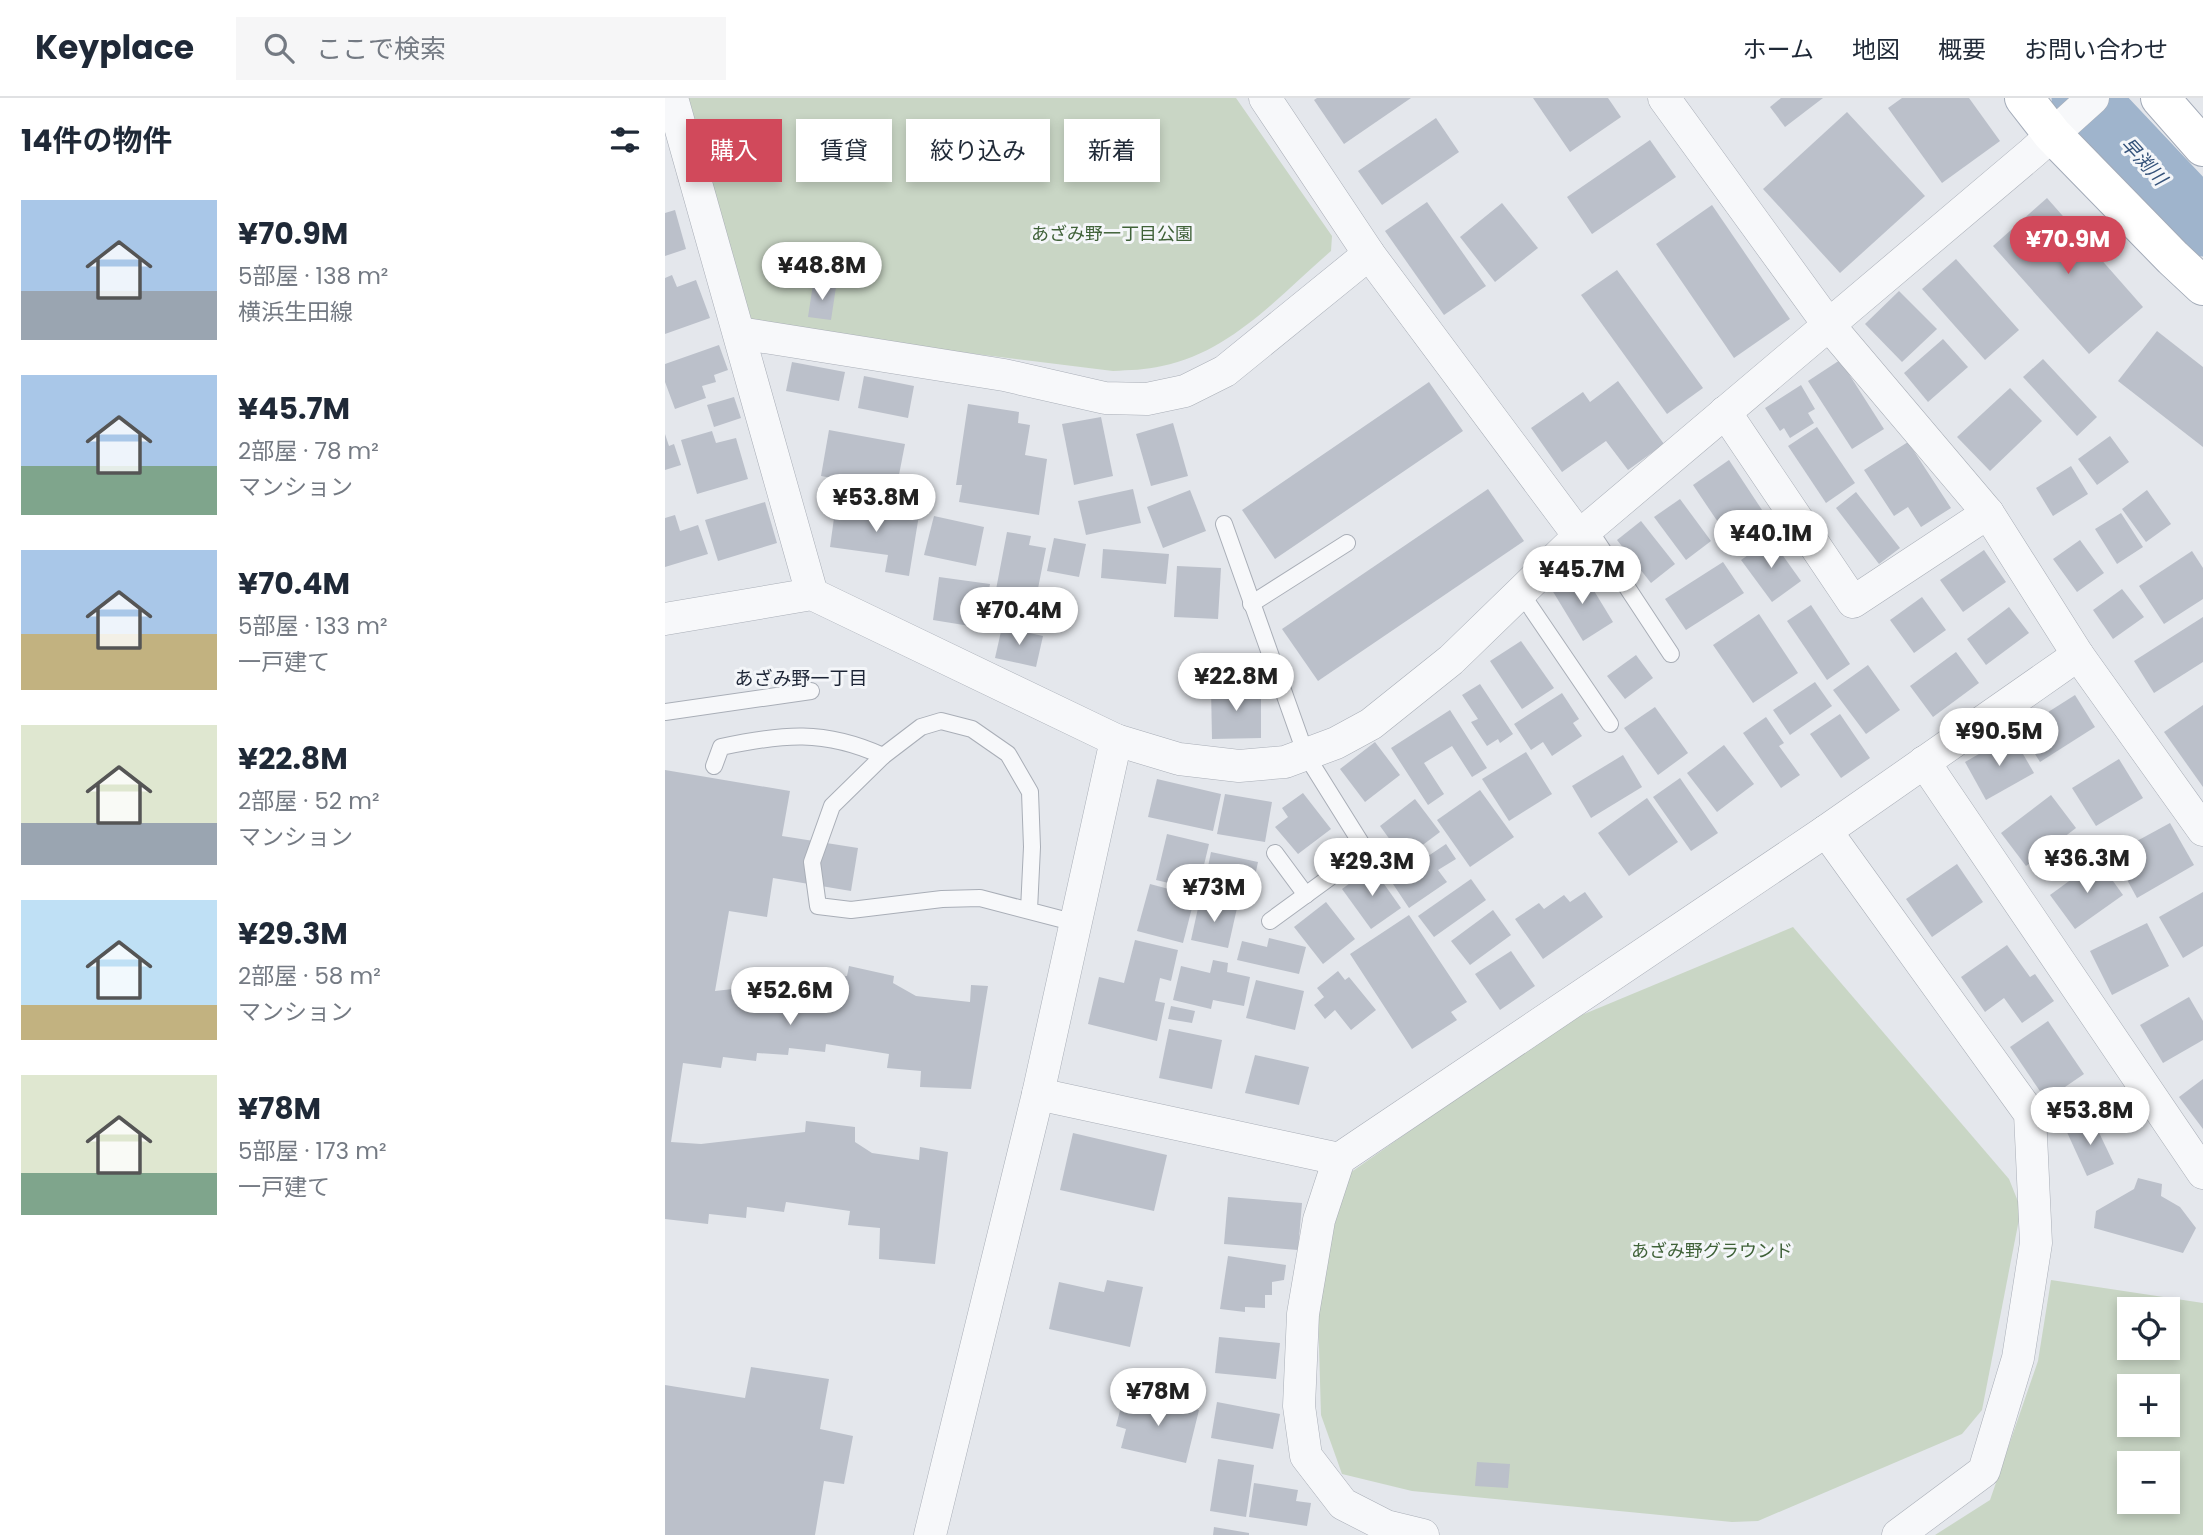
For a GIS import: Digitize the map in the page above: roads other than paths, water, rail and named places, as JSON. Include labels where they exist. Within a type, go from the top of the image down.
[{"type":"main road","points":[[2024,98],[2060,127],[2173,258],[2203,286]]},
{"type":"main road","points":[[2160,98],[2203,147]]},
{"type":"street","points":[[672,98],[812,594]]},
{"type":"street","points":[[1265,98],[1369,254],[1583,532]]},
{"type":"street","points":[[1664,98],[1829,324],[1988,513],[2078,655],[2203,830]]},
{"type":"street","points":[[665,619],[812,594],[1116,740],[1179,759],[1239,766],[1285,762],[1306,755],[1371,724],[1451,660],[1583,532],[2094,98]]},
{"type":"street","points":[[739,333],[1005,375],[1105,398],[1147,400],[1185,391],[1225,371],[1369,254]]},
{"type":"street","points":[[1725,412],[1853,601],[1988,513]]},
{"type":"street","points":[[1423,1535],[1386,1526],[1343,1504],[1306,1457],[1299,1406],[1303,1314],[1319,1220],[1339,1159],[1826,831],[2078,655]]},
{"type":"street","points":[[930,1535],[1038,1094],[1116,740]]},
{"type":"street","points":[[1924,762],[2203,1173]]},
{"type":"street","points":[[1826,831],[2030,1114],[2036,1243],[2018,1358],[1984,1471],[1898,1535]]},
{"type":"street","points":[[1038,1094],[1339,1159]]},
{"type":"lane","points":[[1224,524],[1306,755],[1366,852],[1271,921]]},
{"type":"lane","points":[[1583,532],[1671,654]]},
{"type":"lane","points":[[1251,604],[1347,543]]},
{"type":"lane","points":[[1521,593],[1610,724]]},
{"type":"lane","points":[[665,712],[811,691]]},
{"type":"lane","points":[[1029,910],[1030,792],[1008,754],[972,729],[941,721],[921,727],[883,756],[832,806],[812,862],[818,906],[851,910],[942,899],[980,898],[1076,923]]},
{"type":"lane","points":[[714,766],[721,747],[767,737],[813,736],[857,744],[883,756]]},
{"type":"lane","points":[[1275,853],[1306,895]]},
{"type":"waterway","name":"早渕川","points":[[2084,98],[2203,224]]},
{"type":"district","name":"あざみ野一丁目","points":[[801,678]]},
{"type":"park label","name":"あざみ野一丁目公園","points":[[1112,234]]},
{"type":"park label","name":"あざみ野グラウンド","points":[[1712,1251]]}]
